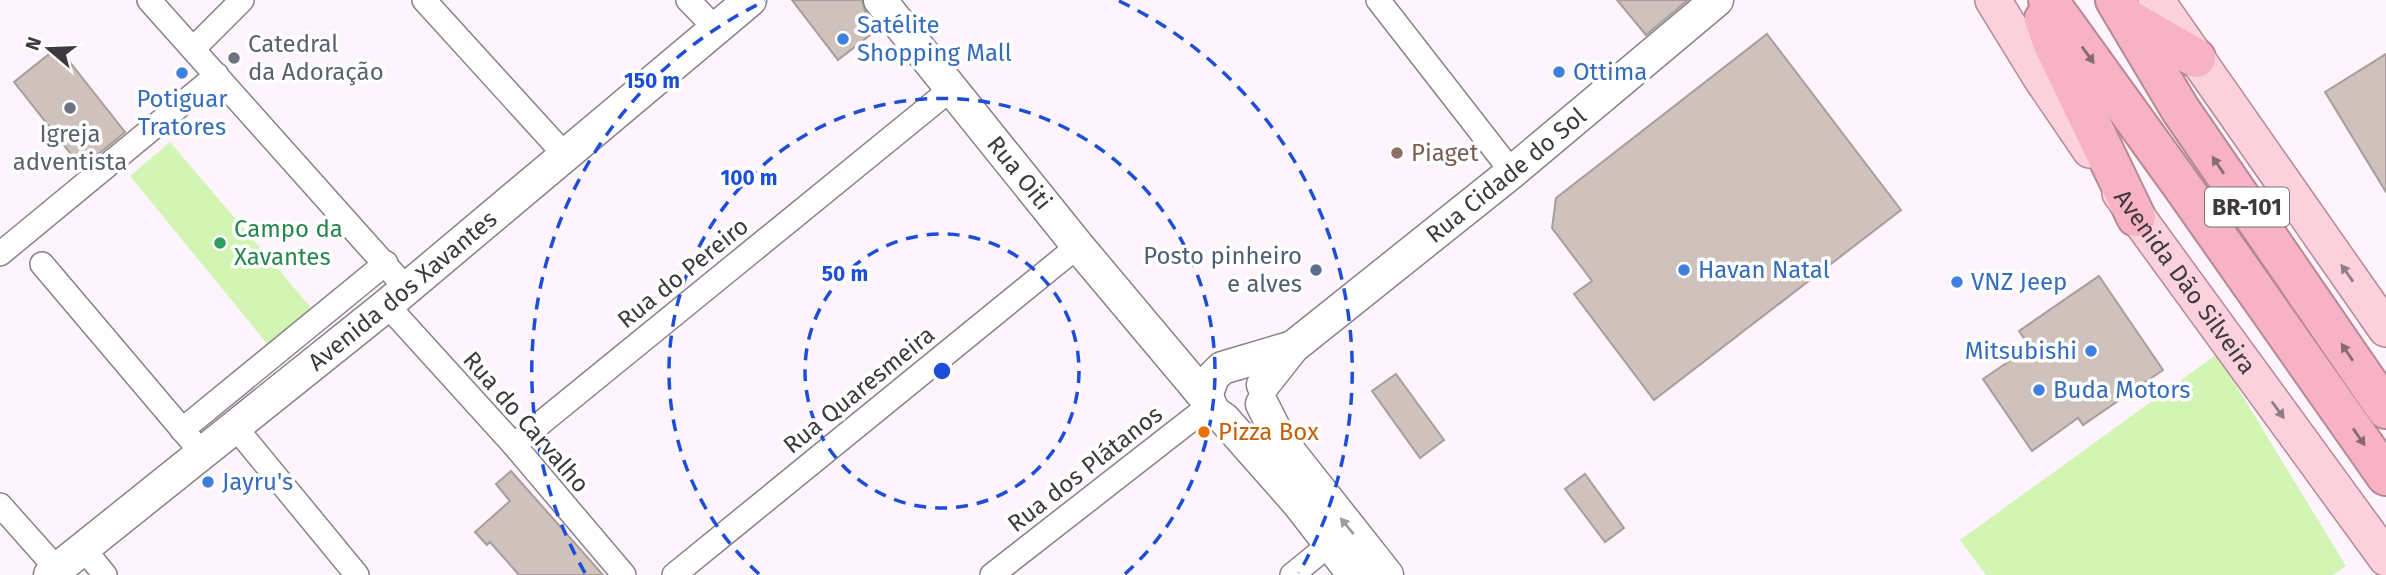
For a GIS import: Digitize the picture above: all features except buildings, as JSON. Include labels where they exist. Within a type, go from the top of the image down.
[{"type":"highway","points":[[2038,0],[2052,42],[2136,217]]},
{"type":"highway","name":"BR-101","points":[[2048,0],[2386,476]]},
{"type":"highway","points":[[2133,6],[2196,58]]},
{"type":"highway","name":"BR-101","points":[[2133,6],[2149,60],[2386,409]]},
{"type":"main road","name":"Avenida dos Xavantes","points":[[53,572],[260,409],[565,155],[700,9],[750,0]]},
{"type":"main road","name":"Rua Oiti","points":[[880,0],[1078,246],[1162,343],[1214,409],[1299,504],[1354,575]]},
{"type":"main road","name":"Rua Cidade do Sol","points":[[1262,394],[1293,347],[1512,172],[1717,0]]},
{"type":"main road","name":"Avenida Dão Silveira","points":[[1993,0],[2040,78],[2136,217],[2386,558]]},
{"type":"main road","points":[[2196,58],[2259,144],[2386,329]]},
{"type":"main road","name":"Rua Oiti","points":[[1162,343],[1228,367]]},
{"type":"main road","name":"Rua Cidade do Sol","points":[[1228,367],[1293,347]]},
{"type":"main road","points":[[1262,394],[1253,416],[1239,422],[1214,409],[1209,385],[1228,367],[1246,367],[1256,374],[1276,432],[1387,575]]},
{"type":"street","name":"Rua do Carvalho","points":[[149,0],[386,263],[397,297],[514,445],[624,575]]},
{"type":"street","points":[[193,49],[242,0]]},
{"type":"street","points":[[424,0],[565,155]]},
{"type":"street","points":[[1378,0],[1512,172]]},
{"type":"street","points":[[1,250],[217,75]]},
{"type":"street","name":"Rua do Pereiro","points":[[514,445],[951,89]]},
{"type":"street","name":"Rua Quaresmeira","points":[[674,575],[1078,246]]},
{"type":"street","name":"Avenida dos Xavantes","points":[[182,430],[386,263]]},
{"type":"street","points":[[42,264],[203,454]]},
{"type":"street","points":[[279,351],[299,377]]},
{"type":"street","points":[[238,383],[260,409]]},
{"type":"street","name":"Rua dos Plátanos","points":[[992,575],[1214,409]]},
{"type":"street","points":[[236,428],[357,575]]},
{"type":"street","points":[[0,505],[53,572]]},
{"type":"street","points":[[1292,575],[1330,544]]},
{"type":"street","points":[[83,548],[105,575]]},
{"type":"green space","name":"Campo da Xavantes","points":[[170,142],[313,310],[269,346],[130,176]]},
{"type":"green space","points":[[2217,354],[2346,566],[2333,575],[1986,575],[1960,540]]},
{"type":"place","name":"Satélite Shopping Mall","points":[[843,39]]},
{"type":"place","name":"Catedral da Adoração","points":[[234,58]]},
{"type":"place","name":"Ottima","points":[[1559,72]]},
{"type":"place","name":"Potiguar Tratores","points":[[182,73]]},
{"type":"place","name":"Igreja adventista","points":[[70,108]]},
{"type":"place","name":"Piaget","points":[[1397,153]]},
{"type":"place","name":"Campo da Xavantes","points":[[220,243]]},
{"type":"place","name":"Posto pinheiro e alves","points":[[1316,270]]},
{"type":"place","name":"Havan Natal","points":[[1684,270]]},
{"type":"place","name":"VNZ Jeep","points":[[1957,282]]},
{"type":"place","name":"Mitsubishi","points":[[2091,351]]},
{"type":"place","name":"Buda Motors","points":[[2039,390]]},
{"type":"place","name":"Pizza Box","points":[[1204,432]]},
{"type":"place","name":"Jayru's","points":[[208,482]]}]
